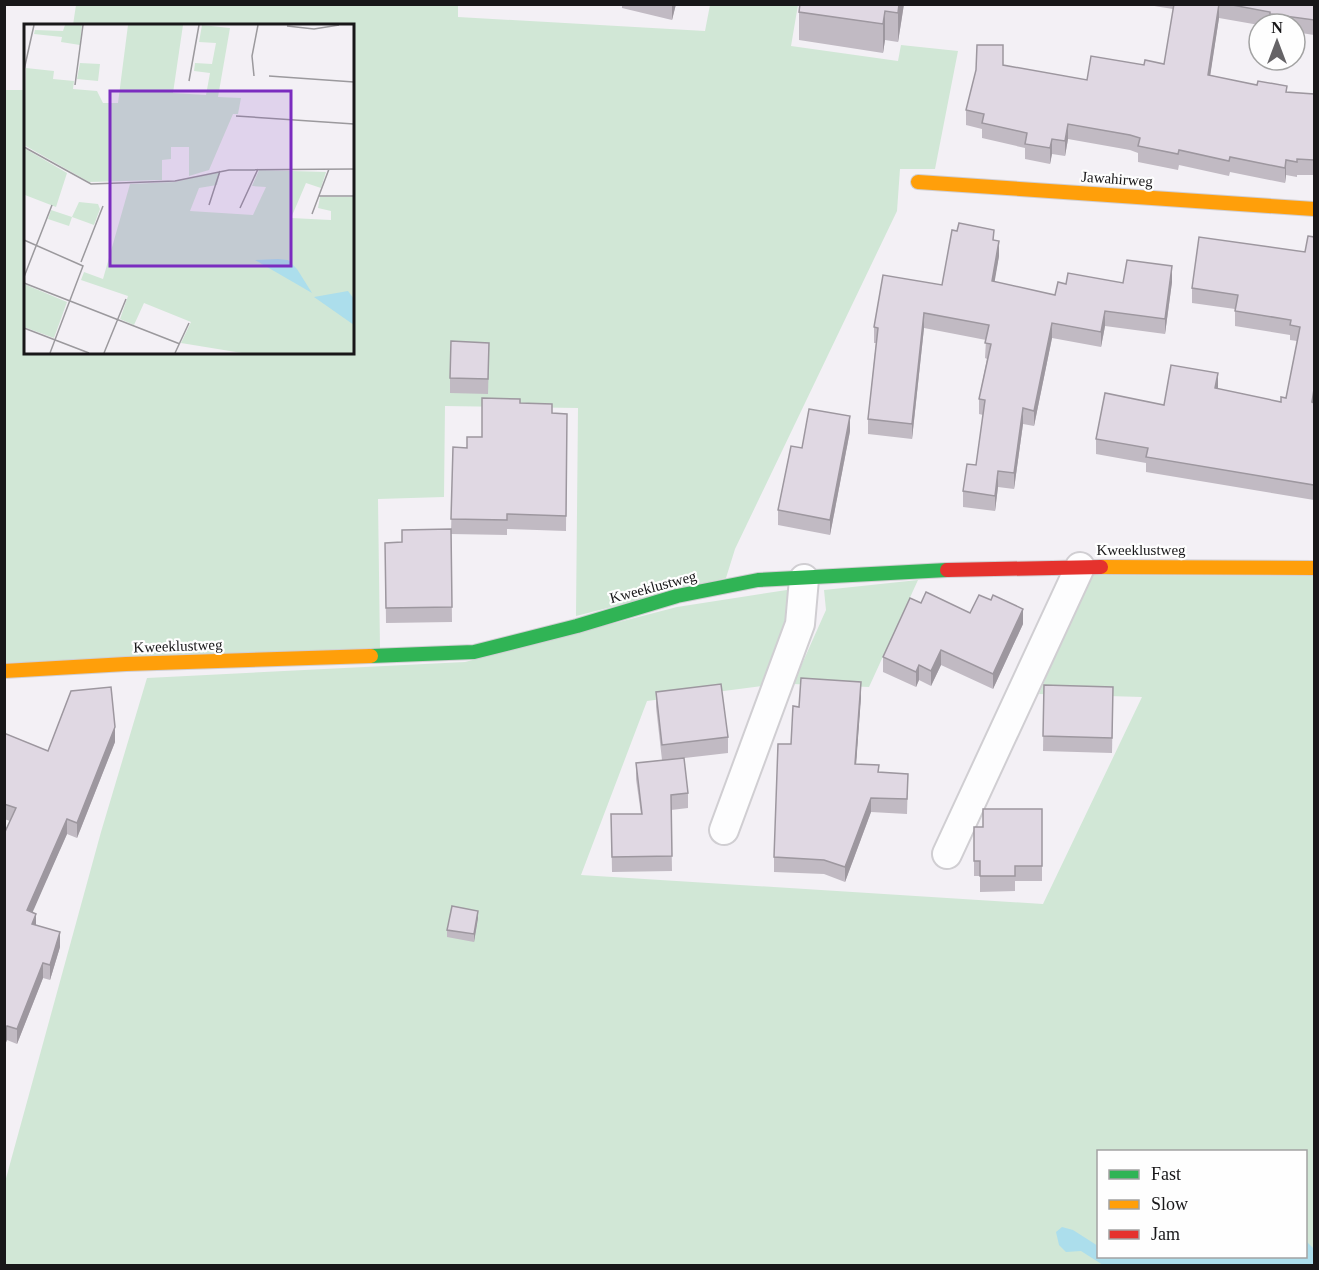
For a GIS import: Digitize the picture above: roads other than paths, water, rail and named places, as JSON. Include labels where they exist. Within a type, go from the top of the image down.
[{"type":"street","name":"Jawahirweg","points":[[918,182],[1314,209]]},
{"type":"street","name":"Kweeklustweg","points":[[4,671],[126,664],[474,652],[577,626],[677,596],[758,580],[804,579],[868,573],[1080,567],[1314,568]]},
{"type":"street","points":[[947,854],[1080,567]]},
{"type":"street","points":[[723,830],[800,624],[804,579]]},
{"type":"water","points":[[1062,1227],[1073,1230],[1097,1245],[1097,1258],[1307,1258],[1307,1242],[1314,1249],[1314,1265],[1103,1265],[1081,1251],[1066,1252],[1059,1245],[1056,1232]]}]
